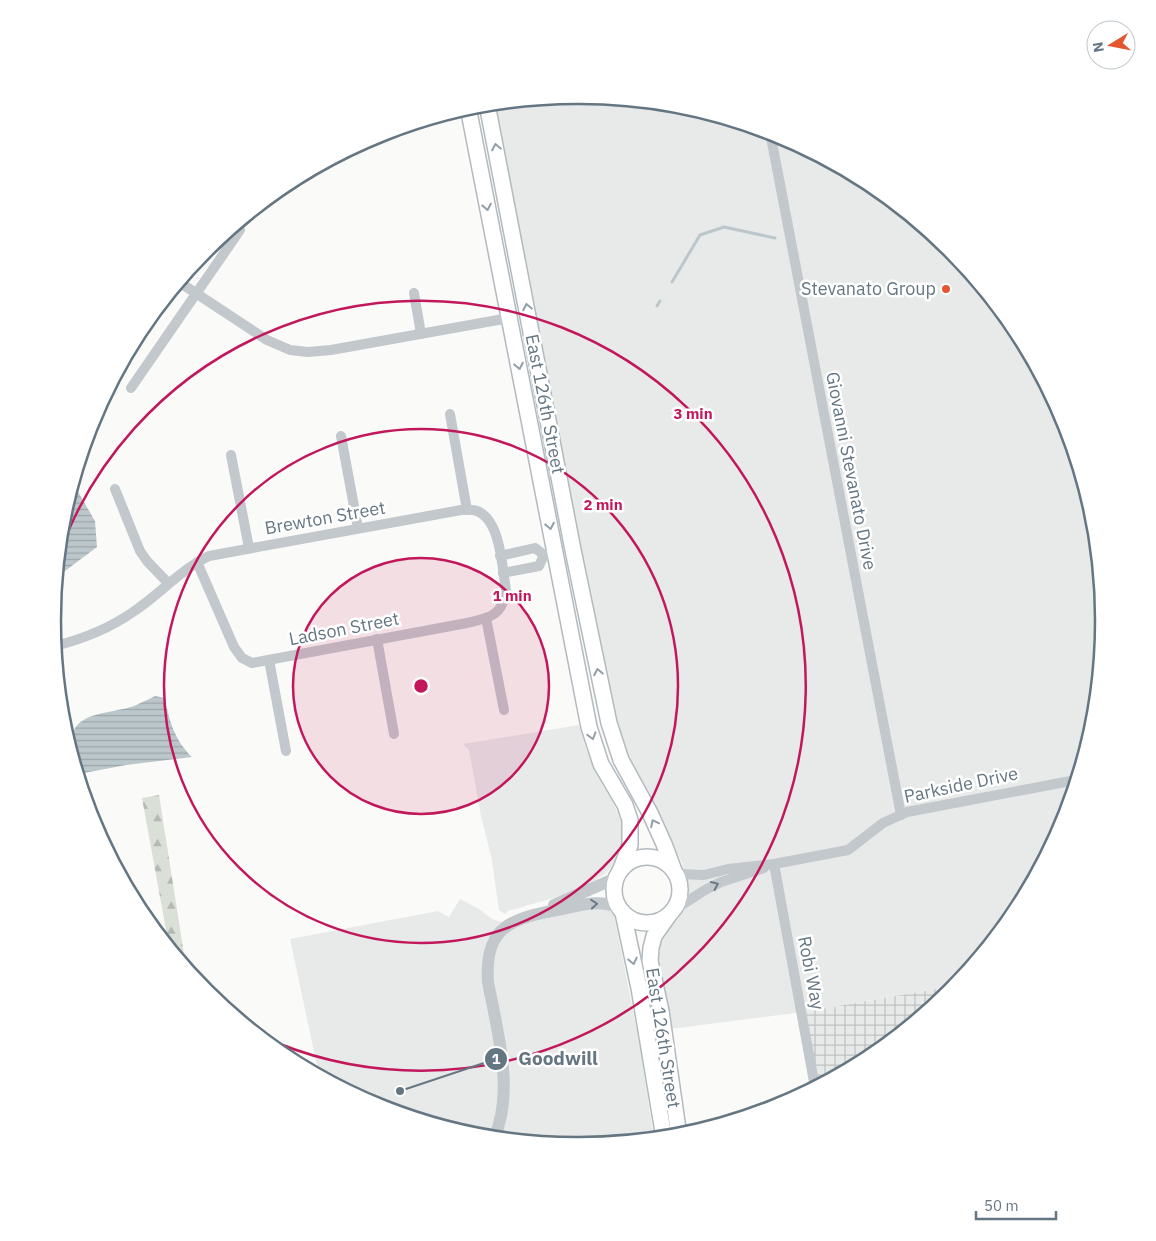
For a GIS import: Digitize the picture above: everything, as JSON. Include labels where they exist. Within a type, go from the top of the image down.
[{"type":"main road","name":"East 126th Street","points":[[489,112],[604,705],[614,742],[630,779],[659,832],[675,871]]},
{"type":"main road","name":"East 126th Street","points":[[470,116],[510,318],[550,554],[591,734],[601,764],[625,805],[630,820],[630,846],[619,873]]},
{"type":"main road","points":[[647,856],[661,860],[675,871],[680,883],[681,892],[679,902],[672,913],[657,922],[642,923],[629,918],[621,911],[614,893],[619,873],[633,860],[647,856]]},
{"type":"main road","name":"East 126th Street","points":[[621,911],[640,996],[663,1130]]},
{"type":"main road","name":"East 126th Street","points":[[672,913],[654,936],[650,961],[661,1011],[678,1127]]},
{"type":"street","name":"Giovanni Stevanato Drive","points":[[772,141],[900,815]]},
{"type":"street","points":[[131,388],[240,230]]},
{"type":"street","points":[[184,286],[267,340],[290,350],[308,352],[331,350],[510,318]]},
{"type":"street","points":[[414,294],[421,334]]},
{"type":"street","points":[[450,414],[467,510],[475,510],[488,518],[496,534],[500,556],[535,548],[550,554],[573,550]]},
{"type":"street","points":[[341,436],[358,528]]},
{"type":"street","points":[[232,455],[249,548]]},
{"type":"street","points":[[115,489],[140,551],[168,584]]},
{"type":"street","name":"Brewton Street","points":[[62,644],[110,626],[134,611],[197,562],[209,556],[467,510]]},
{"type":"street","points":[[503,573],[539,566],[550,554]]},
{"type":"street","name":"Ladson Street","points":[[197,562],[238,654],[247,662],[252,663],[467,624],[486,618],[495,614],[505,599],[506,590],[500,556]]},
{"type":"street","points":[[486,618],[504,710]]},
{"type":"street","points":[[377,639],[394,734]]},
{"type":"street","points":[[269,660],[286,751]]},
{"type":"street","name":"Parkside Drive","points":[[675,871],[704,875],[848,850],[883,823],[907,812],[1069,781]]},
{"type":"street","name":"Parkside Drive","points":[[672,913],[705,890],[721,882],[774,864]]},
{"type":"street","name":"Robi Way","points":[[774,864],[814,1080]]},
{"type":"street","points":[[534,914],[619,873]]},
{"type":"street","points":[[496,1130],[503,1104],[504,1078],[487,967],[489,953],[495,939],[503,928],[524,916],[595,903],[609,903],[621,911]]},
{"type":"shaded area","points":[[544,105],[612,105],[645,108],[712,121],[776,143],[807,157],[865,191],[919,232],[943,255],[967,280],[1008,333],[1026,362],[1055,423],[1067,454],[1085,520],[1094,587],[1094,654],[1085,721],[1067,787],[1041,849],[1026,879],[1008,908],[967,961],[941,988],[803,1012],[670,1029],[664,1006],[656,953],[662,936],[679,918],[687,885],[682,863],[626,755],[611,709],[495,111]]},
{"type":"shaded area","points":[[78,492],[95,521],[97,547],[64,572],[71,520]]},
{"type":"shaded area","points":[[155,696],[165,698],[177,737],[192,757],[126,765],[85,773],[74,732],[76,727],[92,716],[134,706]]},
{"type":"shaded area","points":[[579,725],[587,752],[621,821],[622,840],[620,851],[615,862],[605,874],[587,885],[571,893],[508,911],[505,914],[499,910],[492,860],[481,816],[469,750],[463,744]]},
{"type":"shaded area","points":[[460,899],[479,909],[492,919],[514,926],[590,908],[608,909],[614,915],[639,1041],[653,1132],[578,1137],[511,1133],[477,1127],[444,1120],[380,1098],[317,1066],[290,939],[438,911],[449,917]]},
{"type":"shaded area","points":[[941,988],[893,1030],[865,1050],[819,1078],[803,1012]]},
{"type":"green space","points":[[159,795],[184,955],[167,933],[142,798]]},
{"type":"waterway","points":[[672,282],[700,235],[724,227],[775,238]]},
{"type":"waterway","points":[[657,306],[660,301]]},
{"type":"place","name":"Stevanato Group","points":[[946,289]]},
{"type":"place","name":"Goodwill","points":[[400,1091]]}]
